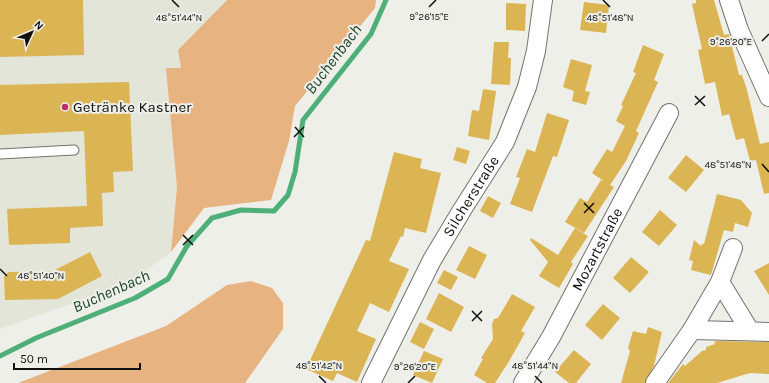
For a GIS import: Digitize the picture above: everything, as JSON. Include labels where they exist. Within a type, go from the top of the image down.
[{"type":"street","name":"Silcherstraße","points":[[371,383],[432,260],[505,142],[527,86],[536,51],[543,0]]},
{"type":"street","points":[[729,0],[744,43],[769,97]]},
{"type":"street","name":"Mozartstraße","points":[[523,383],[558,324],[669,113]]},
{"type":"street","points":[[655,383],[692,330],[720,282],[733,248]]},
{"type":"street","points":[[720,282],[750,331]]},
{"type":"street","points":[[692,330],[769,332]]},
{"type":"lane","points":[[0,154],[74,150]]},
{"type":"shaded area","points":[[0,0],[227,0],[178,50],[181,68],[177,187],[171,252],[128,284],[0,329]]},
{"type":"shaded area","points":[[227,0],[376,0],[375,8],[295,106],[289,141],[271,200],[204,208],[171,252],[177,187],[166,68],[181,68],[178,50]]},
{"type":"shaded area","points":[[251,281],[272,288],[283,303],[283,329],[245,383],[18,383],[166,326],[227,285]]},
{"type":"building","points":[[0,0],[83,0],[84,55],[0,57]]},
{"type":"building","points":[[696,0],[714,0],[724,35],[729,34],[739,75],[742,75],[747,90],[760,144],[769,142],[769,193],[764,194],[756,160],[750,161],[744,138],[736,140],[729,114],[722,116],[715,82],[705,84],[698,50],[702,49],[692,4],[696,3]]},
{"type":"building","points":[[584,2],[609,5],[606,33],[580,30]]},
{"type":"building","points":[[506,3],[526,4],[525,31],[506,30]]},
{"type":"building","points":[[494,42],[509,42],[508,58],[511,58],[510,85],[491,84]]},
{"type":"building","points":[[643,45],[664,54],[654,80],[658,82],[636,131],[639,133],[626,161],[610,185],[614,187],[584,233],[565,222],[580,198],[587,202],[601,180],[605,182],[592,173],[607,149],[612,152],[625,126],[616,121],[623,106],[621,105],[636,73],[633,72]]},
{"type":"building","points":[[571,59],[592,65],[585,91],[590,92],[586,105],[572,101],[574,91],[563,87]]},
{"type":"building","points":[[129,82],[133,171],[113,172],[114,192],[102,193],[103,226],[70,228],[70,243],[9,245],[7,209],[87,206],[84,131],[0,135],[0,85]]},
{"type":"building","points":[[483,89],[496,91],[489,140],[468,136],[472,110],[479,111]]},
{"type":"building","points":[[547,113],[569,120],[557,157],[553,156],[532,212],[510,204],[520,178],[516,177],[527,149],[535,152]]},
{"type":"building","points":[[457,147],[470,151],[466,164],[453,160]]},
{"type":"building","points":[[394,152],[422,159],[420,168],[441,173],[426,233],[405,228],[403,237],[401,236],[389,261],[409,269],[389,312],[370,303],[357,331],[376,339],[357,382],[337,373],[333,381],[306,369],[366,240],[370,241]]},
{"type":"building","points":[[686,155],[704,170],[686,192],[668,178]]},
{"type":"building","points":[[717,194],[741,200],[752,213],[748,227],[735,223],[733,232],[724,230],[711,275],[691,270],[693,261],[689,260],[694,240],[701,246],[704,244]]},
{"type":"building","points":[[488,196],[501,203],[493,218],[480,211]]},
{"type":"building","points":[[660,210],[677,225],[659,246],[642,232]]},
{"type":"building","points":[[575,228],[588,236],[571,262],[573,264],[559,288],[539,276],[548,262],[530,240],[531,238],[558,255]]},
{"type":"building","points":[[469,246],[487,255],[475,279],[456,270]]},
{"type":"building","points":[[90,252],[102,276],[58,299],[5,300],[4,277],[8,272],[53,271]]},
{"type":"building","points":[[631,257],[649,272],[630,293],[613,278]]},
{"type":"building","points":[[769,263],[769,295],[754,271]]},
{"type":"building","points":[[444,270],[458,277],[451,290],[437,283]]},
{"type":"building","points":[[439,293],[464,307],[451,332],[426,319]]},
{"type":"building","points":[[512,294],[535,307],[521,331],[525,333],[508,363],[495,383],[487,383],[474,375],[483,359],[481,358],[493,339],[492,324],[494,319],[498,318]]},
{"type":"building","points":[[603,304],[620,318],[602,340],[585,325]]},
{"type":"building","points":[[420,322],[434,329],[424,349],[410,342]]},
{"type":"building","points":[[648,327],[662,332],[654,366],[645,383],[621,383],[630,351],[628,348],[633,331],[646,334]]},
{"type":"building","points":[[714,342],[769,342],[769,374],[750,373],[717,383],[668,383],[683,364],[685,366],[702,351],[706,350],[706,347],[715,344]]},
{"type":"building","points":[[574,350],[591,364],[576,383],[569,383],[555,372]]},
{"type":"building","points":[[424,351],[443,359],[432,383],[413,375]]},
{"type":"waterway","name":"Buchenbach","points":[[0,356],[36,338],[135,298],[168,279],[187,246],[212,218],[241,210],[274,211],[288,195],[295,172],[303,120],[371,34],[386,0]]},
{"type":"place","name":"Getränke Kastner","points":[[65,107]]}]
